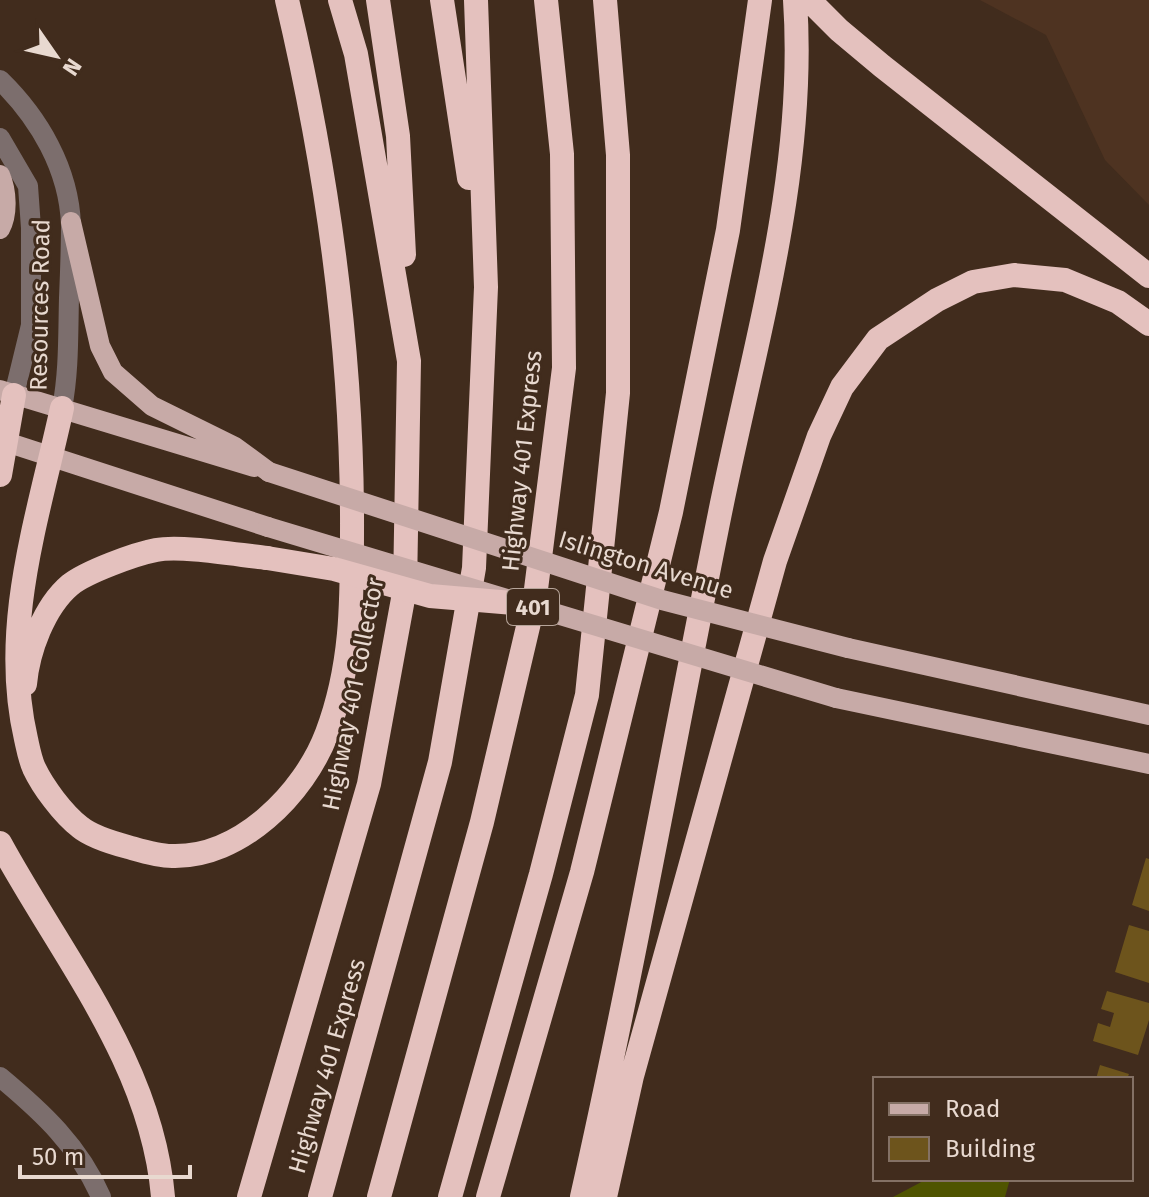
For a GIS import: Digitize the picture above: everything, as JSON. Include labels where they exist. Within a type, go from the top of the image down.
[{"type":"highway","points":[[62,408],[28,549],[14,625],[14,679],[21,722],[34,768],[80,827],[114,843],[169,857],[191,855],[232,841],[269,818],[301,783],[326,737],[343,683],[351,626],[352,503],[347,370],[328,219],[287,0]]},
{"type":"highway","name":"Highway 401 Collector","points":[[249,1197],[369,784],[405,588],[409,361],[356,54],[340,0]]},
{"type":"highway","points":[[378,0],[398,136],[409,361]]},
{"type":"highway","points":[[442,0],[486,287]]},
{"type":"highway","name":"Highway 401 Express","points":[[320,1197],[442,747],[474,568],[486,287],[476,0]]},
{"type":"highway","name":"Highway 401 Express","points":[[379,1197],[482,822],[535,597],[564,368],[562,154],[546,0]]},
{"type":"highway","name":"401","points":[[450,1197],[541,874],[587,695],[618,393],[618,155],[605,0]]},
{"type":"highway","points":[[488,1197],[582,872],[671,512],[728,230],[760,0]]},
{"type":"highway","points":[[582,1197],[610,1073],[736,434],[773,267],[795,130],[798,45],[795,0]]},
{"type":"highway","points":[[809,0],[882,66],[1149,276]]},
{"type":"highway","points":[[595,1197],[621,1117],[775,561],[819,436],[842,387],[878,339],[937,300],[973,282],[1014,275],[1065,280],[1118,302],[1149,324]]},
{"type":"highway","points":[[0,475],[7,392]]},
{"type":"highway","points":[[21,722],[27,659],[45,617],[71,585],[111,564],[158,549],[267,558],[334,569],[430,596],[524,604]]},
{"type":"highway","points":[[0,843],[27,893],[109,1024],[141,1096],[161,1169],[163,1197]]},
{"type":"highway","points":[[605,1197],[621,1117]]},
{"type":"main road","points":[[0,175],[6,219],[0,229]]},
{"type":"main road","points":[[71,222],[100,346],[113,372],[152,406],[235,447],[269,472]]},
{"type":"main road","name":"Islington Avenue","points":[[7,392],[269,472],[662,600],[848,648],[1149,715]]},
{"type":"main road","points":[[3,441],[268,527],[836,698],[1149,764]]},
{"type":"street","name":"Resources Road","points":[[0,80],[22,101],[45,134],[63,179],[71,222],[68,378],[62,408]]},
{"type":"street","name":"Resources Road","points":[[0,138],[28,186],[31,228],[31,325],[7,392]]},
{"type":"street","points":[[0,1077],[44,1114],[70,1144],[91,1175],[101,1197]]},
{"type":"shaded area","points":[[980,0],[1149,0],[1149,205],[1105,160],[1046,35]]},
{"type":"shaded area","points":[[923,1181],[1009,1181],[1005,1197],[893,1197]]},
{"type":"building","points":[[1146,858],[1149,859],[1149,911],[1132,905]]},
{"type":"building","points":[[1129,925],[1149,931],[1149,983],[1115,972]]},
{"type":"building","points":[[1107,991],[1149,1003],[1149,1020],[1138,1055],[1093,1041],[1098,1023],[1110,1027],[1114,1013],[1101,1009]]},
{"type":"building","points":[[1100,1065],[1129,1074],[1128,1077],[1097,1077]]}]
